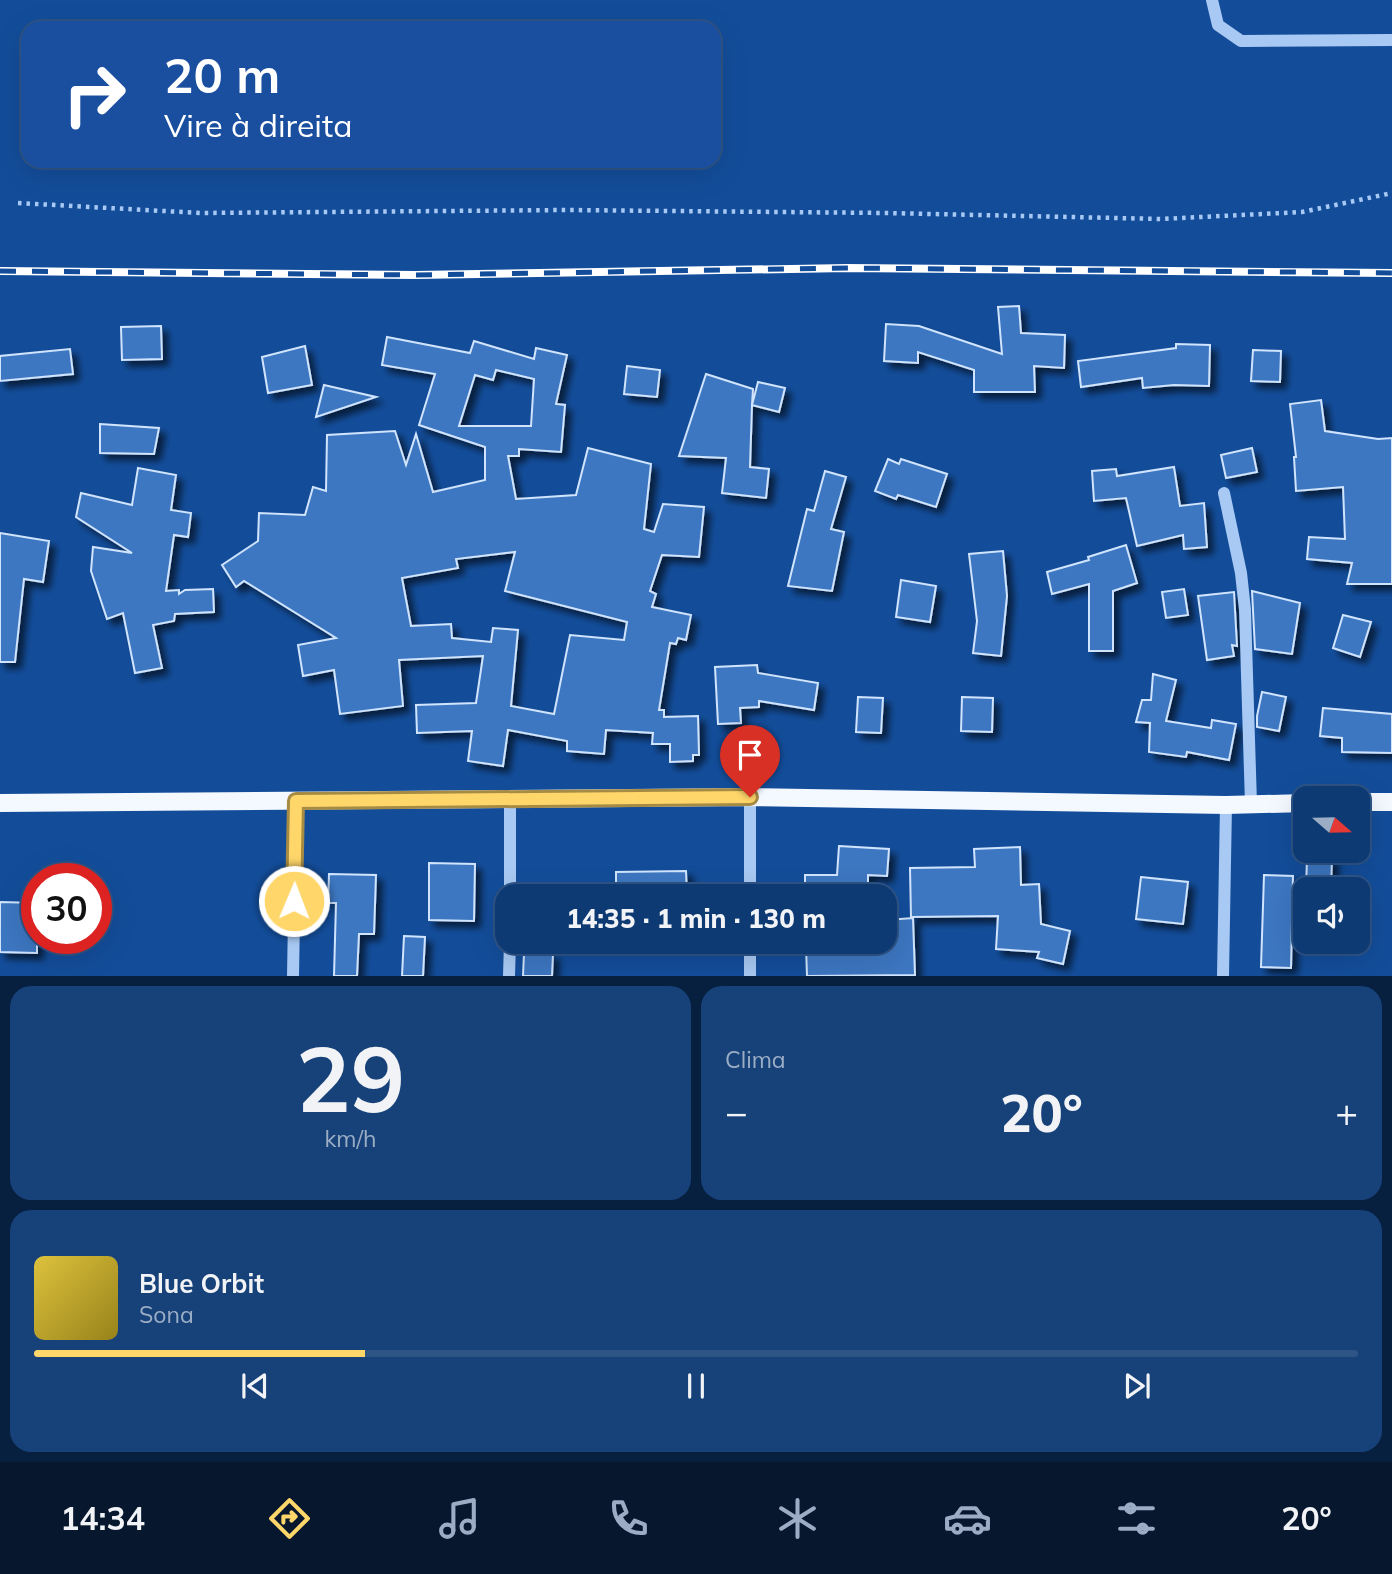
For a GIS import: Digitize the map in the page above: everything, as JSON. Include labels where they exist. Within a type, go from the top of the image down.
[{"type":"main road","points":[[0,803],[750,797],[1226,805],[1293,803]]},
{"type":"main road","points":[[1370,802],[1392,802]]},
{"type":"street","points":[[1212,0],[1219,25],[1241,41],[1392,40]]},
{"type":"street","points":[[1224,493],[1241,573],[1245,610],[1251,804]]},
{"type":"street","points":[[750,797],[750,884]]},
{"type":"street","points":[[510,799],[510,884]]},
{"type":"street","points":[[293,975],[296,801]]},
{"type":"street","points":[[1223,975],[1226,805]]},
{"type":"street","points":[[509,975],[510,954]]},
{"type":"street","points":[[750,954],[750,975]]},
{"type":"path","points":[[18,203],[200,213],[566,210],[1161,219],[1303,212],[1392,193]]},
{"type":"building","points":[[1019,306],[1021,333],[1065,335],[1064,368],[1034,366],[1035,392],[974,392],[974,370],[918,352],[918,363],[884,361],[886,324],[919,326],[1002,354],[998,307]]},
{"type":"building","points":[[161,326],[162,359],[122,360],[121,327]]},
{"type":"building","points":[[387,337],[470,353],[474,341],[534,359],[536,348],[567,355],[556,404],[565,405],[561,452],[519,449],[519,456],[508,456],[516,499],[576,495],[588,448],[651,464],[644,529],[654,532],[663,504],[704,507],[699,557],[662,555],[650,591],[656,594],[652,607],[691,615],[686,640],[678,638],[676,644],[670,643],[659,710],[664,710],[664,717],[698,716],[699,755],[693,755],[693,761],[670,762],[670,744],[652,744],[653,733],[606,730],[604,754],[567,751],[567,741],[508,730],[503,766],[468,761],[472,731],[417,733],[416,705],[476,703],[483,656],[399,660],[403,706],[340,714],[334,670],[303,676],[298,645],[336,638],[244,581],[236,587],[222,565],[258,541],[259,513],[305,515],[313,487],[326,491],[327,435],[395,431],[406,465],[416,434],[433,492],[485,480],[485,447],[419,425],[435,374],[382,365]],"holes":[[[496,370],[534,379],[531,426],[459,426],[475,375],[493,380]],[[515,552],[505,591],[627,622],[624,640],[570,635],[554,714],[511,706],[518,630],[493,628],[491,642],[452,638],[451,624],[411,626],[402,578],[458,568],[456,559]]]},
{"type":"building","points":[[1176,344],[1210,345],[1209,386],[1143,388],[1142,378],[1081,387],[1078,361],[1176,348]]},
{"type":"building","points":[[305,346],[312,385],[268,393],[262,357]]},
{"type":"building","points":[[70,349],[73,374],[0,381],[0,356]]},
{"type":"building","points":[[1253,350],[1281,351],[1280,382],[1251,381]]},
{"type":"building","points":[[627,366],[660,370],[657,397],[624,394]]},
{"type":"building","points":[[706,374],[753,389],[750,467],[769,469],[766,498],[722,493],[726,458],[679,456]]},
{"type":"building","points":[[758,382],[785,388],[779,412],[752,405]]},
{"type":"building","points":[[324,385],[376,397],[316,417]]},
{"type":"building","points":[[1321,400],[1325,431],[1378,439],[1392,438],[1392,584],[1347,584],[1352,563],[1307,559],[1309,537],[1345,539],[1343,487],[1296,491],[1296,457],[1290,404]]},
{"type":"building","points":[[100,424],[159,428],[154,454],[100,453]]},
{"type":"building","points":[[1252,448],[1257,472],[1226,478],[1221,455]]},
{"type":"building","points":[[888,459],[899,464],[901,459],[947,474],[936,507],[898,495],[896,499],[875,491]]},
{"type":"building","points":[[1174,467],[1180,506],[1204,503],[1207,547],[1184,549],[1183,535],[1137,546],[1126,498],[1094,501],[1092,471],[1116,469],[1117,476]]},
{"type":"building","points":[[138,468],[176,475],[171,510],[191,513],[188,537],[174,535],[166,591],[179,590],[179,594],[185,590],[213,589],[214,612],[175,614],[174,621],[153,625],[162,668],[135,673],[123,613],[107,619],[91,571],[93,547],[132,553],[76,517],[81,493],[132,505]]},
{"type":"building","points":[[825,471],[846,477],[831,529],[844,532],[832,591],[788,586],[807,509],[814,511]]},
{"type":"building","points":[[0,533],[49,541],[43,582],[24,579],[15,662],[0,662]]},
{"type":"building","points":[[1126,545],[1137,583],[1113,591],[1113,651],[1089,651],[1089,584],[1052,594],[1047,572],[1089,560],[1088,557]]},
{"type":"building","points":[[1003,551],[1007,596],[1001,656],[973,653],[977,621],[969,554]]},
{"type":"building","points":[[901,580],[936,586],[930,622],[896,617]]},
{"type":"building","points":[[1184,589],[1188,615],[1166,618],[1162,592]]},
{"type":"building","points":[[1252,591],[1300,603],[1292,654],[1255,649]]},
{"type":"building","points":[[1234,592],[1237,646],[1232,645],[1234,656],[1207,660],[1198,596]]},
{"type":"building","points":[[1343,615],[1371,622],[1360,657],[1333,648]]},
{"type":"building","points":[[757,665],[758,673],[818,683],[814,710],[759,701],[759,707],[740,708],[741,723],[718,724],[715,667]]},
{"type":"building","points":[[1153,674],[1176,680],[1166,721],[1211,728],[1212,720],[1236,724],[1229,760],[1187,752],[1186,757],[1149,752],[1150,723],[1136,722],[1142,700],[1151,700]]},
{"type":"building","points":[[1262,692],[1286,697],[1279,731],[1257,727]]},
{"type":"building","points":[[858,697],[883,698],[881,733],[856,732]]},
{"type":"building","points":[[962,697],[993,698],[992,732],[961,731]]},
{"type":"building","points":[[1323,708],[1392,714],[1392,753],[1342,752],[1342,738],[1320,736]]},
{"type":"building","points":[[839,846],[889,849],[887,876],[868,875],[868,884],[805,884],[805,875],[837,875]]},
{"type":"building","points":[[1020,847],[1021,885],[1039,884],[1041,924],[1070,931],[1063,964],[1037,958],[1039,952],[996,949],[998,916],[911,917],[910,868],[975,867],[974,849]]},
{"type":"building","points":[[429,863],[475,864],[474,921],[429,920]]},
{"type":"building","points":[[1307,863],[1332,863],[1331,877],[1306,877]]},
{"type":"building","points":[[686,871],[687,884],[616,884],[616,872]]},
{"type":"building","points":[[329,874],[376,875],[374,934],[359,934],[357,976],[334,976],[336,903],[328,903]]},
{"type":"building","points":[[1264,875],[1293,876],[1291,968],[1261,967]]},
{"type":"building","points":[[1141,877],[1188,882],[1183,924],[1136,919]]},
{"type":"building","points":[[0,902],[21,903],[21,953],[0,952]]},
{"type":"building","points":[[913,918],[915,975],[807,976],[806,954],[897,954],[897,919]]},
{"type":"building","points":[[404,936],[425,937],[423,976],[402,976]]},
{"type":"building","points":[[524,954],[553,954],[552,976],[523,976]]},
{"type":"railway","points":[[0,271],[415,275],[848,268],[1392,273]]},
{"type":"route","points":[[294,901],[296,801],[750,797]]}]
